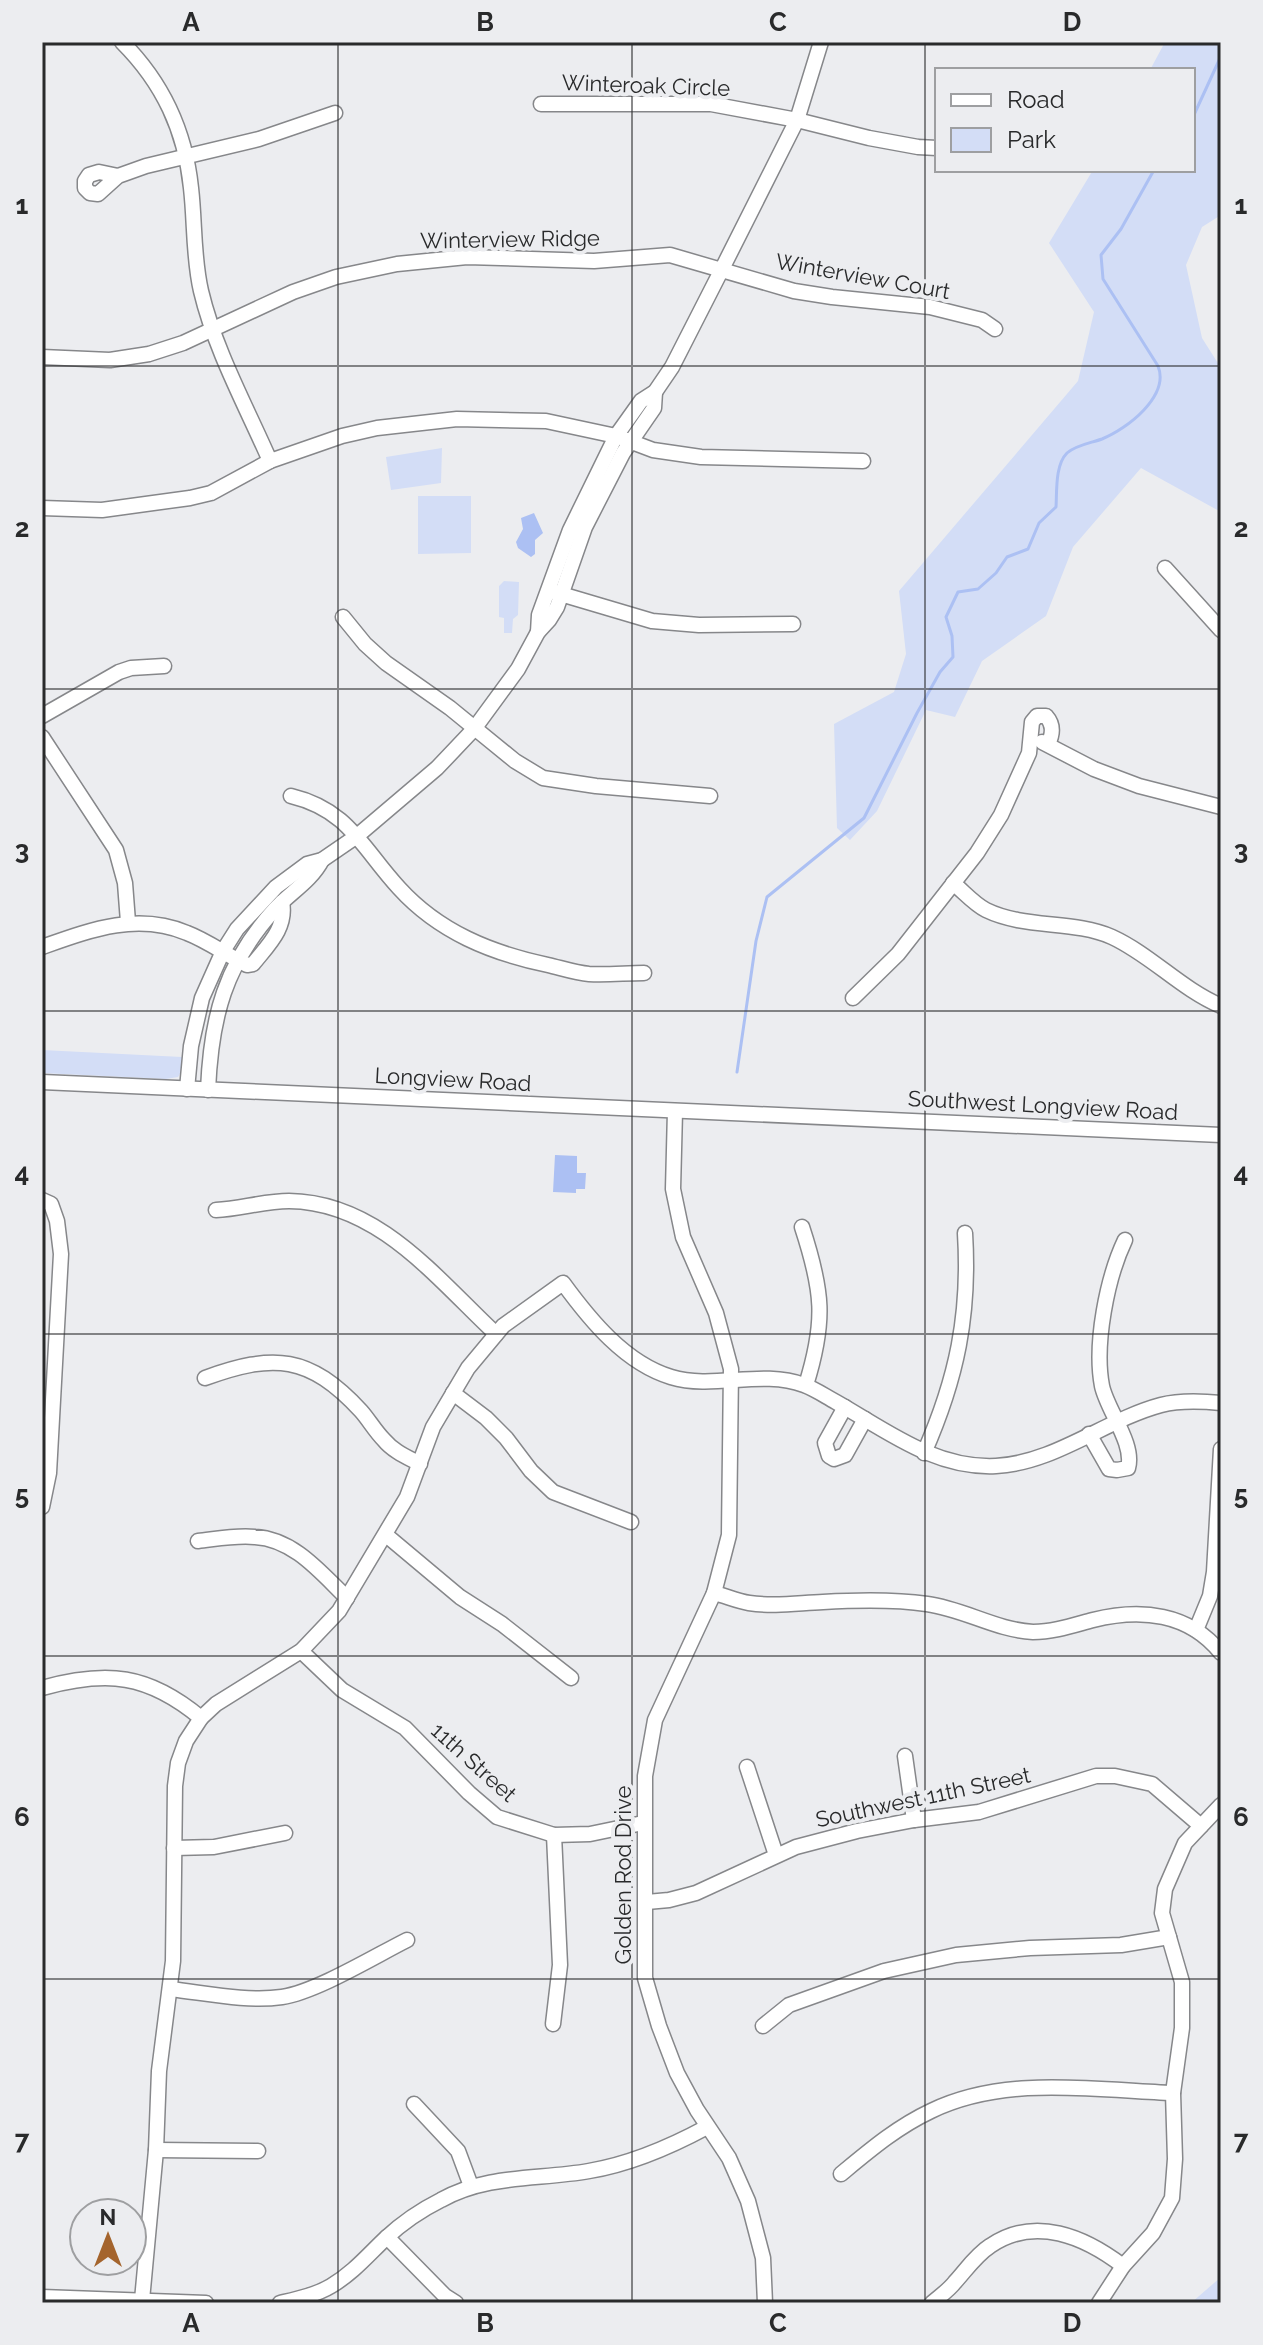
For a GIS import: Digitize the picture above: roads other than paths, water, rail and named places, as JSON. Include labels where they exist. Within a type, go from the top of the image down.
[{"type":"street","points":[[122,42],[147,69],[164,94],[176,121],[186,156],[198,274],[213,329],[270,461]]},
{"type":"street","points":[[187,1089],[202,998],[223,951],[237,929],[276,887],[307,864],[322,860],[357,836],[437,768],[474,729],[549,620],[570,530],[616,436],[641,401],[655,392],[672,367],[797,120],[821,42]]},
{"type":"street","name":"Winteroak Circle","points":[[541,104],[711,104],[797,120],[869,138],[935,148]]},
{"type":"street","points":[[118,176],[146,166],[259,139],[335,113]]},
{"type":"street","name":"Winterview Ridge","points":[[42,357],[110,360],[166,350],[293,292],[363,270],[423,260],[467,257],[594,261],[658,254],[722,269]]},
{"type":"street","name":"Winterview Court","points":[[722,269],[794,291],[930,307],[982,320],[995,329]]},
{"type":"street","points":[[555,592],[585,527],[631,441],[654,408],[655,392]]},
{"type":"street","points":[[42,508],[102,510],[150,506],[211,493],[270,461],[342,436],[377,428],[457,419],[546,421],[616,436],[653,450],[701,457],[863,461]]},
{"type":"street","points":[[1165,568],[1221,630]]},
{"type":"street","points":[[555,592],[652,621],[699,625],[793,624]]},
{"type":"street","points":[[343,617],[386,663],[450,708],[515,761],[543,778],[710,796]]},
{"type":"street","points":[[42,716],[119,672],[164,666]]},
{"type":"street","points":[[1029,753],[1032,722],[1037,716],[1046,716],[1052,723],[1052,736],[1048,744]]},
{"type":"street","points":[[42,737],[116,850],[125,883],[128,922]]},
{"type":"street","points":[[853,998],[898,954],[977,853],[1001,815],[1035,744],[1048,744],[1094,769],[1139,786],[1221,807]]},
{"type":"street","points":[[291,796],[317,802],[339,817],[398,888],[429,917],[494,952],[586,974],[644,973]]},
{"type":"street","points":[[208,1090],[217,1007],[237,960],[257,930],[282,902],[316,873],[322,860]]},
{"type":"street","points":[[953,883],[985,909],[1017,919],[1083,929],[1112,937],[1193,992],[1221,1006]]},
{"type":"street","points":[[42,947],[95,929],[128,922],[182,931],[237,960]]},
{"type":"street","name":"Longview Road","points":[[42,1082],[862,1119]]},
{"type":"street","name":"Golden Rod Drive","points":[[675,1111],[673,1189],[683,1237],[716,1313],[731,1369],[729,1535],[714,1593],[655,1720],[645,1776],[643,1823],[647,1902],[645,1978],[677,2073],[707,2127],[729,2158],[748,2201],[763,2258],[765,2303]]},
{"type":"street","name":"Southwest Longview Road","points":[[862,1119],[1221,1135]]},
{"type":"street","points":[[216,1210],[288,1201],[314,1203],[358,1216],[391,1235],[496,1334]]},
{"type":"street","points":[[42,1507],[49,1473],[48,1398],[61,1254],[57,1221],[46,1202]]},
{"type":"street","points":[[802,1227],[817,1272],[821,1311],[815,1356],[806,1385]]},
{"type":"street","points":[[924,1453],[946,1400],[959,1355],[967,1292],[965,1233]]},
{"type":"street","points":[[1089,1434],[1109,1469],[1128,1468],[1129,1453],[1105,1394],[1100,1369],[1107,1288],[1125,1240]]},
{"type":"street","points":[[142,2300],[156,2150],[159,2071],[173,1961],[178,1763],[186,1741],[201,1718],[216,1704],[301,1651],[339,1611],[407,1497],[433,1427],[468,1368],[503,1326],[563,1283],[585,1314],[609,1338],[641,1361],[671,1377],[699,1381],[776,1378],[806,1385],[924,1453],[955,1463],[999,1466],[1042,1455],[1168,1403],[1221,1403]]},
{"type":"street","points":[[205,1378],[263,1362],[305,1367],[337,1388],[395,1451],[420,1464]]},
{"type":"street","points":[[453,1393],[486,1418],[553,1492],[631,1522]]},
{"type":"street","points":[[845,1407],[825,1443],[829,1456],[834,1459],[845,1455],[865,1419]]},
{"type":"street","points":[[1196,1630],[1210,1596],[1218,1543],[1221,1449]]},
{"type":"street","points":[[386,1535],[460,1597],[502,1624],[571,1678]]},
{"type":"street","points":[[198,1541],[256,1536],[280,1542],[301,1555],[347,1598]]},
{"type":"street","points":[[714,1593],[748,1603],[845,1601],[927,1604],[1026,1631],[1061,1629],[1105,1617],[1152,1613],[1196,1630],[1221,1653]]},
{"type":"street","name":"11th Street","points":[[301,1651],[342,1690],[405,1728],[497,1817],[554,1835],[590,1834],[643,1823]]},
{"type":"street","points":[[42,1688],[77,1678],[110,1677],[152,1686],[201,1718]]},
{"type":"street","points":[[905,1756],[914,1820]]},
{"type":"street","points":[[747,1767],[776,1855]]},
{"type":"street","name":"Southwest 11th Street","points":[[647,1902],[696,1893],[776,1855],[857,1831],[979,1812],[1096,1776],[1115,1776],[1152,1784],[1201,1826]]},
{"type":"street","points":[[1099,2303],[1123,2266],[1153,2233],[1172,2198],[1175,2159],[1173,2093],[1182,2028],[1182,1982],[1162,1913],[1173,1864],[1185,1843],[1221,1805]]},
{"type":"street","points":[[174,1848],[214,1847],[285,1833]]},
{"type":"street","points":[[553,2024],[560,1965],[554,1835]]},
{"type":"street","points":[[763,2026],[789,2005],[884,1971],[956,1955],[1030,1948],[1121,1945],[1169,1937]]},
{"type":"street","points":[[170,1989],[252,1998],[284,1997],[313,1987],[407,1940]]},
{"type":"street","points":[[841,2174],[886,2136],[921,2116],[981,2094],[1026,2087],[1173,2093]]},
{"type":"street","points":[[414,2104],[458,2151],[471,2186]]},
{"type":"street","points":[[280,2303],[328,2288],[349,2274],[415,2215],[471,2186],[626,2163],[707,2127]]},
{"type":"street","points":[[156,2150],[258,2151]]},
{"type":"street","points":[[932,2303],[990,2246],[1013,2234],[1040,2230],[1071,2234],[1101,2249],[1123,2266]]},
{"type":"street","points":[[387,2237],[445,2296],[456,2303]]},
{"type":"street","points":[[42,2297],[206,2303]]},
{"type":"water","points":[[534,513],[543,533],[535,540],[535,554],[531,557],[518,548],[516,542],[523,529],[521,518]]},
{"type":"water","points":[[555,1155],[577,1156],[577,1173],[586,1173],[585,1189],[576,1189],[576,1193],[553,1192]]},
{"type":"waterway","points":[[1195,113],[1221,56]]},
{"type":"waterway","points":[[737,1072],[756,941],[767,897],[864,818],[917,713],[940,672],[953,657],[952,636],[946,617],[958,592],[978,589],[996,573],[1007,557],[1028,549],[1039,523],[1056,507],[1059,471],[1067,453],[1123,428],[1144,410],[1158,389],[1158,366],[1103,279],[1101,255],[1121,229],[1153,172]]}]
